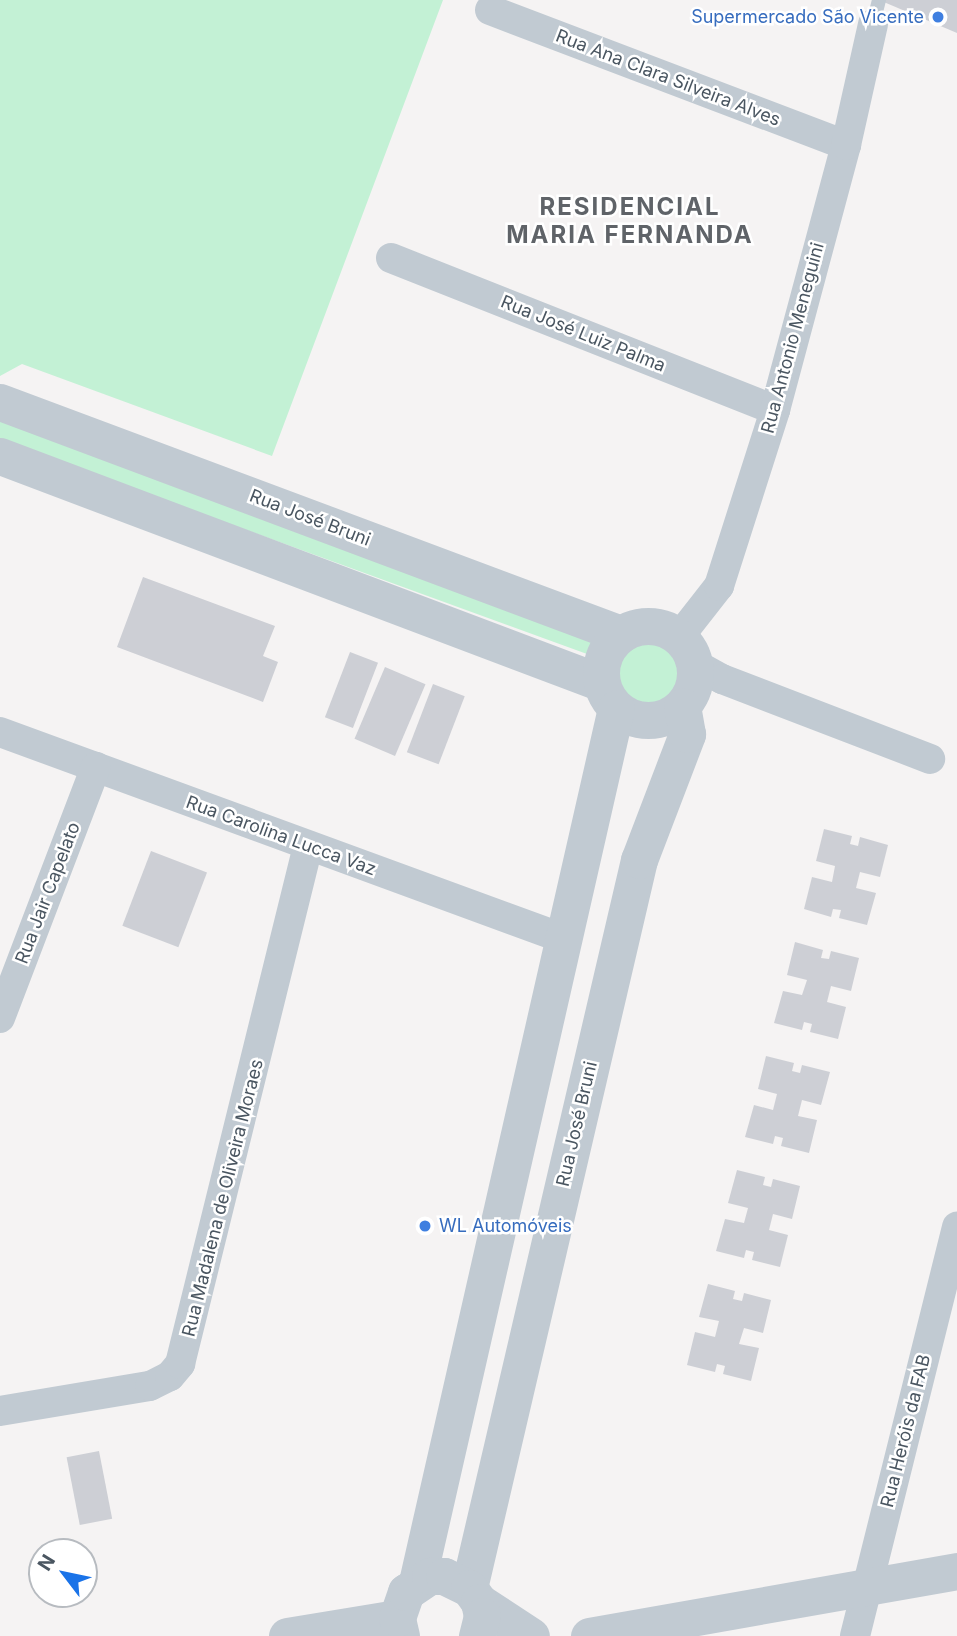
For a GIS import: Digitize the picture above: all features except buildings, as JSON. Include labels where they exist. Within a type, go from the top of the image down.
[{"type":"street","name":"Rua Ana Clara Silveira Alves","points":[[490,10],[846,145]]},
{"type":"street","name":"Rua Antonio Meneguini","points":[[687,650],[719,586],[775,410],[846,145],[876,12]]},
{"type":"street","name":"Rua José Luiz Palma","points":[[391,258],[775,410]]},
{"type":"street","name":"Rua José Bruni","points":[[0,402],[621,634]]},
{"type":"street","points":[[0,456],[609,695],[631,717],[649,720],[667,716],[682,706],[695,679],[687,650]]},
{"type":"street","points":[[287,1636],[399,1627],[403,1598],[416,1582],[562,938],[609,695],[604,656],[621,634],[635,627],[651,625],[666,629],[722,680],[930,759]]},
{"type":"street","name":"Rua José Bruni","points":[[475,1608],[639,860],[687,734],[682,706]]},
{"type":"street","name":"Rua Carolina Lucca Vaz","points":[[0,732],[562,938]]},
{"type":"street","name":"Rua Jair Capelato","points":[[0,1018],[96,767]]},
{"type":"street","name":"Rua Madalena de Oliveira Moraes","points":[[0,1411],[150,1386],[170,1376],[180,1364],[308,846]]},
{"type":"street","name":"Rua Heróis da FAB","points":[[855,1636],[957,1227]]},
{"type":"street","points":[[589,1636],[957,1571]]},
{"type":"street","points":[[416,1582],[430,1576],[444,1576],[475,1608],[531,1636]]},
{"type":"green space","points":[[0,0],[443,0],[272,456],[22,364],[0,376]]},
{"type":"green space","points":[[0,418],[605,638],[598,658],[0,440]]},
{"type":"green space","points":[[649,639],[662,642],[673,649],[680,660],[683,673],[680,686],[673,697],[662,704],[649,707],[636,704],[625,697],[618,686],[615,673],[618,660],[625,649],[636,642]]},
{"type":"place","name":"Supermercado São Vicente","points":[[938,17]]},
{"type":"place","name":"WL Automóveis","points":[[425,1226]]},
{"type":"district","name":"RESIDENCIAL MARIA FERNANDA","points":[[630,221]]}]
